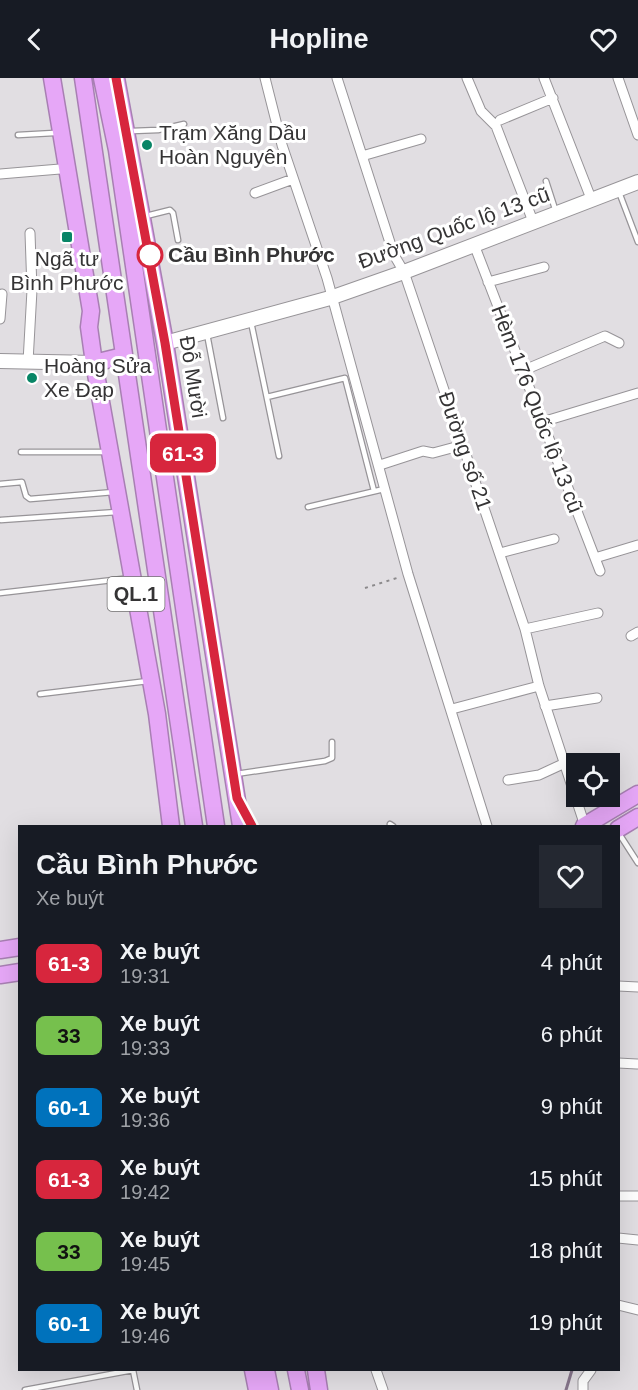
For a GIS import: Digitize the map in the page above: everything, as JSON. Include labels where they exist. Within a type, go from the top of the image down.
[{"type":"highway","name":"QL.1","points":[[44,78],[82,314],[89,327]]},
{"type":"highway","name":"QL.1","points":[[52,78],[91,311],[89,327],[94,363],[120,512],[144,569],[194,825]]},
{"type":"highway","name":"QL.1","points":[[83,78],[174,825]]},
{"type":"highway","name":"Đỗ Mười","points":[[102,78],[126,142],[136,179],[143,217],[155,345],[241,825]]},
{"type":"highway","name":"Đỗ Mười","points":[[116,78],[155,345],[183,561]]},
{"type":"highway","name":"QL.1","points":[[125,78],[126,142]]},
{"type":"highway","points":[[94,363],[118,357]]},
{"type":"highway","name":"QL.1","points":[[183,561],[216,825]]},
{"type":"highway","name":"QL.1","points":[[183,561],[225,825]]},
{"type":"highway","name":"QL.1","points":[[144,569],[151,681],[174,825]]},
{"type":"highway","points":[[587,825],[638,794]]},
{"type":"highway","points":[[237,798],[251,825]]},
{"type":"highway","points":[[620,829],[638,817]]},
{"type":"highway","points":[[0,950],[18,947]]},
{"type":"highway","points":[[0,975],[18,972]]},
{"type":"highway","points":[[253,1371],[256,1390]]},
{"type":"highway","points":[[266,1371],[270,1390]]},
{"type":"highway","points":[[274,1371],[277,1390]]},
{"type":"highway","points":[[296,1371],[300,1390]]},
{"type":"highway","points":[[303,1371],[306,1390]]},
{"type":"highway","points":[[316,1371],[319,1390]]},
{"type":"street","points":[[265,78],[293,179],[318,249],[330,298],[387,489],[408,574],[487,825]]},
{"type":"street","name":"Đường số 21","points":[[337,78],[394,255],[404,272],[500,553],[525,629],[538,686],[585,825]]},
{"type":"street","points":[[467,78],[482,111],[496,126],[534,224]]},
{"type":"street","points":[[544,78],[592,201]]},
{"type":"street","points":[[618,78],[638,135]]},
{"type":"street","points":[[500,120],[553,98]]},
{"type":"street","points":[[362,156],[421,139]]},
{"type":"street","points":[[0,174],[60,169]]},
{"type":"street","points":[[255,193],[293,179]]},
{"type":"street","name":"Đường Quốc lộ 13 cũ","points":[[155,345],[330,298],[475,247],[638,182]]},
{"type":"street","points":[[28,362],[32,290],[30,233]]},
{"type":"street","name":"Hèm 176 Quốc lộ 13 cũ","points":[[475,247],[600,571]]},
{"type":"street","points":[[488,282],[544,267]]},
{"type":"street","points":[[0,319],[2,294]]},
{"type":"street","points":[[522,371],[605,336],[618,343]]},
{"type":"street","points":[[0,361],[94,363]]},
{"type":"street","points":[[542,422],[638,393]]},
{"type":"street","points":[[380,465],[423,452],[433,453],[463,445]]},
{"type":"street","points":[[500,553],[554,539]]},
{"type":"street","points":[[595,558],[638,544]]},
{"type":"street","points":[[525,629],[598,613]]},
{"type":"street","points":[[452,709],[538,686]]},
{"type":"street","points":[[545,706],[597,698]]},
{"type":"street","points":[[508,780],[539,774],[565,763]]},
{"type":"street","points":[[620,986],[638,987]]},
{"type":"street","points":[[620,1063],[637,1064]]},
{"type":"street","points":[[620,1196],[638,1196]]},
{"type":"street","points":[[620,1238],[638,1240]]},
{"type":"street","points":[[620,1306],[638,1310]]},
{"type":"street","points":[[376,1371],[383,1390]]},
{"type":"street","points":[[583,1390],[583,1381],[590,1371]]},
{"type":"lane","points":[[126,142],[158,130],[184,124]]},
{"type":"lane","points":[[18,135],[54,133]]},
{"type":"lane","points":[[546,181],[557,214]]},
{"type":"lane","points":[[618,190],[638,242]]},
{"type":"lane","points":[[143,217],[170,210],[173,213],[178,240]]},
{"type":"lane","points":[[251,320],[279,456]]},
{"type":"lane","points":[[206,332],[224,418]]},
{"type":"lane","points":[[267,397],[345,378],[374,491]]},
{"type":"lane","points":[[21,452],[111,452]]},
{"type":"lane","points":[[0,484],[22,482],[26,496],[30,499],[117,492]]},
{"type":"lane","points":[[308,507],[387,489]]},
{"type":"lane","points":[[1,520],[120,512]]},
{"type":"lane","points":[[0,593],[144,569]]},
{"type":"lane","points":[[40,694],[151,681]]},
{"type":"lane","points":[[233,775],[325,761],[333,758],[332,742]]},
{"type":"lane","points":[[620,833],[638,863]]},
{"type":"lane","points":[[25,1390],[128,1371]]},
{"type":"lane","points":[[133,1371],[137,1390]]},
{"type":"path","points":[[365,588],[408,574]]},
{"type":"waterway","points":[[566,1390],[572,1371]]},
{"type":"bus line","name":"61-3","points":[[116,78],[165,343],[237,798],[251,825]]},
{"type":"place","name":"Trạm Xăng Dầu Hoàn Nguyên","points":[[147,145]]},
{"type":"place","name":"Ngã tư Bình Phước","points":[[67,237]]},
{"type":"place","name":"Cầu Bình Phước","points":[[150,255]]},
{"type":"place","name":"Hoàng Sửa Xe Đạp","points":[[32,378]]}]
